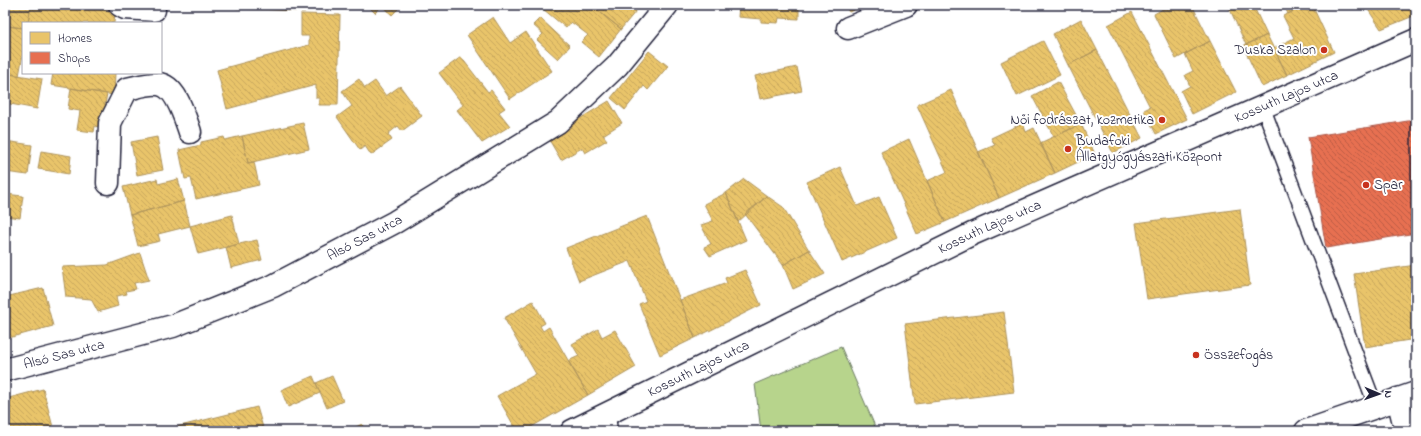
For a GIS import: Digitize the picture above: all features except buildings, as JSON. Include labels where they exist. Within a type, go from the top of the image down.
[{"type":"street","points":[[120,5],[125,8],[155,13]]},
{"type":"street","name":"Alsó Sas utca","points":[[5,370],[173,326],[273,286],[395,222],[558,122],[617,66],[667,5]]},
{"type":"street","points":[[848,28],[906,5]]},
{"type":"street","name":"Kossuth Lajos utca","points":[[572,431],[605,423],[972,234],[1416,40]]},
{"type":"street","points":[[108,183],[110,122],[127,89],[150,79],[172,91],[190,132]]},
{"type":"street","points":[[1306,431],[1407,396],[1406,431]]},
{"type":"lane","points":[[1263,107],[1376,407]]},
{"type":"green space","points":[[841,347],[877,431],[761,431],[755,384]]},
{"type":"place","name":"Duska Szalon","points":[[1324,50]]},
{"type":"place","name":"Női fodrászat, kozmetika","points":[[1162,120]]},
{"type":"place","name":"Budafoki Állatgyógyászati Központ","points":[[1068,149]]},
{"type":"place","name":"Spar","points":[[1366,185]]},
{"type":"place","name":"Összefogás","points":[[1196,355]]}]
